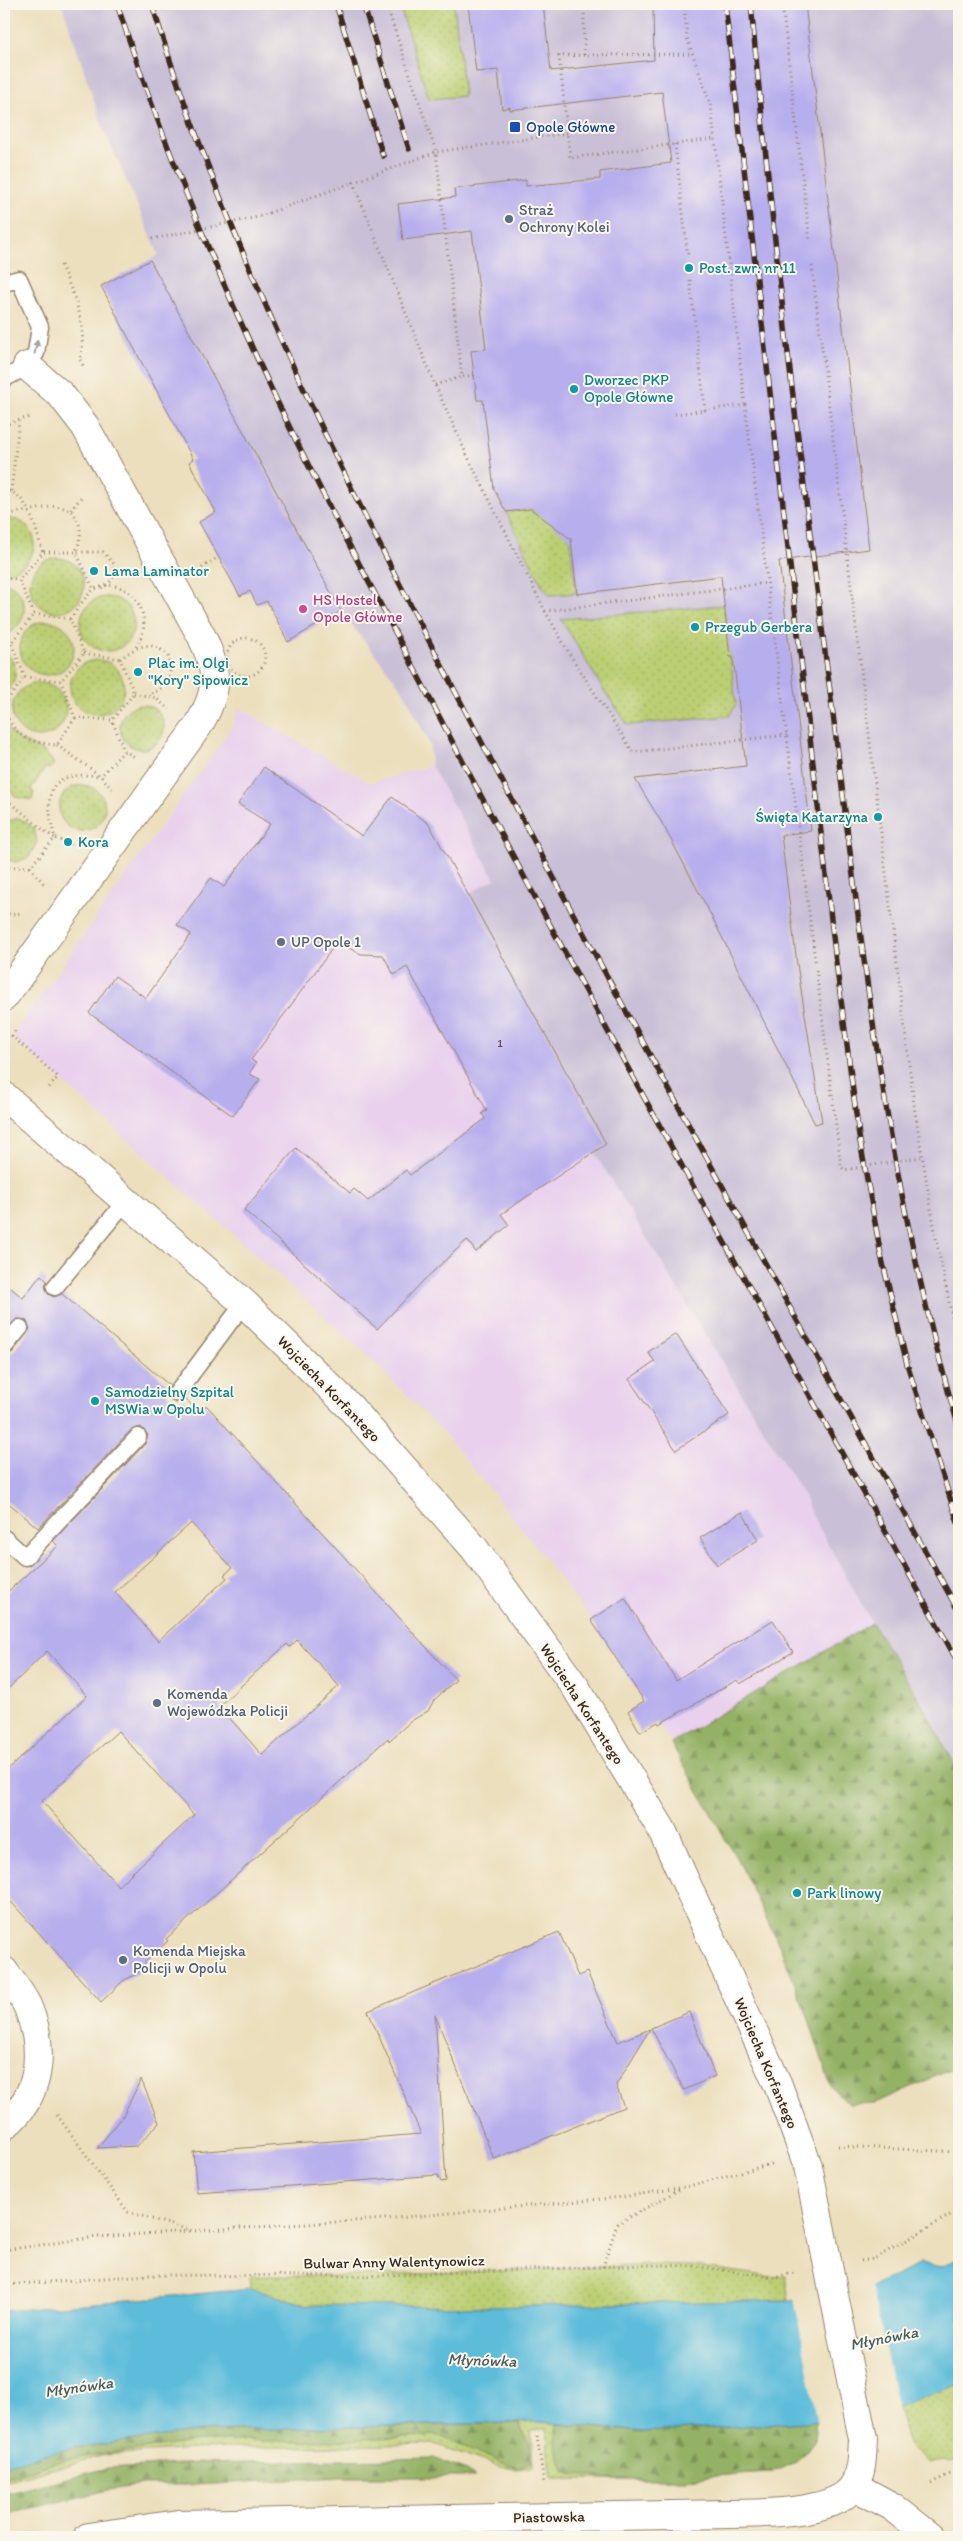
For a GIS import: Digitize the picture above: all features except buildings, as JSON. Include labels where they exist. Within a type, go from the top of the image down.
[{"type":"street","points":[[4,997],[198,726],[209,708],[215,684],[213,664],[202,637],[85,426],[61,395],[27,366]]},
{"type":"street","name":"Wojciecha Korfantego","points":[[4,1096],[244,1304],[349,1406],[474,1548],[576,1688],[662,1830],[778,2085],[806,2161],[863,2440],[862,2463],[854,2486]]},
{"type":"street","points":[[4,1971],[29,2009],[40,2053],[34,2085],[13,2118],[4,2126]]},
{"type":"street","points":[[854,2486],[893,2507],[932,2537]]},
{"type":"street","name":"Piastowska","points":[[88,2537],[178,2524],[770,2512],[830,2502],[844,2497],[854,2486]]},
{"type":"lane","points":[[4,283],[19,279],[40,327],[36,353],[27,366],[4,379]]},
{"type":"lane","points":[[54,1287],[125,1202]]},
{"type":"lane","points":[[177,1393],[244,1304]]},
{"type":"lane","points":[[5,1346],[20,1328]]},
{"type":"lane","points":[[4,1538],[24,1557],[138,1437]]},
{"type":"path","points":[[386,4],[436,152],[462,377]]},
{"type":"path","points":[[584,4],[584,55]]},
{"type":"path","points":[[684,4],[687,38],[711,106],[745,405],[841,1166],[844,1170],[921,1157]]},
{"type":"path","points":[[782,4],[810,242]]},
{"type":"path","points":[[693,54],[559,56],[570,158],[714,139]]},
{"type":"path","points":[[152,239],[258,217],[436,152],[568,133]]},
{"type":"path","points":[[675,144],[688,257]]},
{"type":"path","points":[[352,182],[435,385],[466,453],[545,611],[572,658],[633,752],[786,735]]},
{"type":"path","points":[[812,266],[896,972],[921,1157],[959,1350]]},
{"type":"path","points":[[690,280],[705,410]]},
{"type":"path","points":[[435,385],[462,377],[474,376]]},
{"type":"path","points":[[675,414],[745,405]]},
{"type":"path","points":[[11,491],[19,421]]},
{"type":"path","points":[[4,490],[11,491],[29,511],[43,552]]},
{"type":"path","points":[[4,512],[29,511],[56,506],[71,510],[81,526],[82,535],[76,552],[94,590]]},
{"type":"path","points":[[19,580],[43,552],[103,552],[110,557],[114,564],[115,575],[110,583],[94,590],[70,619]]},
{"type":"path","points":[[4,578],[19,580]]},
{"type":"path","points":[[19,580],[34,614]]},
{"type":"path","points":[[545,611],[768,583]]},
{"type":"path","points":[[101,588],[121,589],[135,599],[142,608],[145,617],[142,638],[136,647],[120,660]]},
{"type":"path","points":[[34,614],[70,619]]},
{"type":"path","points":[[11,643],[34,614]]},
{"type":"path","points":[[70,619],[84,653]]},
{"type":"path","points":[[4,642],[11,643]]},
{"type":"path","points":[[11,643],[25,676]]},
{"type":"path","points":[[134,693],[149,695],[161,689],[171,675],[168,656],[162,649],[152,645],[136,647]]},
{"type":"path","points":[[84,653],[120,660]]},
{"type":"path","points":[[61,682],[84,653]]},
{"type":"path","points":[[120,660],[134,693]]},
{"type":"path","points":[[25,676],[61,682]]},
{"type":"path","points":[[4,704],[25,676]]},
{"type":"path","points":[[61,682],[76,718]]},
{"type":"path","points":[[112,720],[134,693]]},
{"type":"path","points":[[4,710],[13,728],[23,737],[36,742],[57,744],[101,776],[115,792]]},
{"type":"path","points":[[76,718],[112,720]]},
{"type":"path","points":[[57,744],[76,718]]},
{"type":"path","points":[[55,838],[47,809],[48,800],[56,784],[70,776],[101,776],[124,751],[112,720]]},
{"type":"path","points":[[4,791],[10,804],[29,816],[41,830],[74,845]]},
{"type":"path","points":[[4,810],[10,804]]},
{"type":"path","points":[[4,867],[30,867],[55,838]]},
{"type":"path","points":[[34,2085],[128,2212],[192,2231]]},
{"type":"path","points":[[4,2250],[97,2237],[386,2219],[623,2197],[685,2187],[806,2161],[837,2146],[959,2152]]},
{"type":"path","points":[[603,2267],[617,2224],[685,2187]]},
{"type":"path","points":[[874,2259],[959,2210]]},
{"type":"path","name":"Bulwar Anny Walentynowicz","points":[[4,2285],[148,2276],[363,2276],[603,2267],[695,2266],[773,2277],[784,2274]]},
{"type":"path","points":[[537,2436],[544,2486]]},
{"type":"path","points":[[931,2483],[959,2470]]},
{"type":"shaded area","points":[[62,4],[959,4],[959,1773],[922,1704],[872,1623],[811,1513],[805,1498],[594,1152],[606,1143],[468,894],[495,879],[431,766],[430,745],[403,690],[341,611],[150,260],[159,255],[102,125]]},
{"type":"shaded area","points":[[239,708],[370,783],[431,766],[495,879],[468,894],[606,1144],[594,1152],[805,1498],[811,1513],[872,1623],[671,1743],[591,1620],[529,1537],[443,1432],[367,1355],[12,1036],[223,740],[233,725]]},
{"type":"green space","points":[[399,4],[454,4],[464,96],[429,99]]},
{"type":"green space","points":[[531,509],[570,536],[576,593],[550,595],[543,587],[506,512]]},
{"type":"green space","points":[[4,517],[23,523],[30,530],[34,538],[34,546],[32,554],[21,567],[4,573]]},
{"type":"green space","points":[[52,558],[62,558],[72,562],[80,570],[84,585],[80,600],[72,608],[62,612],[52,612],[42,608],[34,600],[30,590],[30,580],[34,570],[42,562]]},
{"type":"green space","points":[[4,582],[19,593],[24,609],[23,617],[19,624],[13,631],[4,636]]},
{"type":"green space","points":[[102,597],[112,597],[122,601],[130,609],[134,624],[130,639],[122,647],[112,651],[102,651],[92,647],[84,639],[80,629],[80,619],[84,609],[92,601]]},
{"type":"green space","points":[[724,605],[736,704],[729,716],[628,725],[603,689],[561,619]]},
{"type":"green space","points":[[42,621],[52,621],[62,625],[70,633],[74,648],[70,663],[62,671],[52,675],[42,675],[32,671],[24,663],[20,653],[20,643],[24,633],[32,625]]},
{"type":"green space","points":[[4,650],[15,666],[15,678],[4,694]]},
{"type":"green space","points":[[97,660],[107,662],[116,668],[122,677],[124,687],[122,697],[116,706],[107,712],[97,714],[87,712],[78,706],[72,697],[70,687],[72,677],[78,668],[87,662]]},
{"type":"green space","points":[[39,683],[49,685],[58,691],[64,700],[66,710],[64,720],[58,729],[49,735],[39,737],[29,735],[20,729],[14,720],[12,710],[14,700],[20,691],[29,685]]},
{"type":"green space","points":[[142,705],[154,709],[160,715],[164,727],[160,739],[154,745],[142,749],[130,745],[124,739],[120,727],[124,715],[130,709]]},
{"type":"green space","points":[[4,722],[16,737],[43,751],[54,764],[49,769],[46,767],[31,789],[34,793],[32,800],[16,797],[5,784]]},
{"type":"green space","points":[[82,785],[95,789],[101,795],[105,808],[101,821],[95,827],[82,831],[69,827],[63,821],[59,808],[63,795],[69,789]]},
{"type":"green space","points":[[19,818],[34,828],[37,842],[29,857],[16,862],[4,859],[4,822]]},
{"type":"green space","points":[[872,1623],[922,1704],[959,1773],[959,2066],[875,2103],[849,2104],[831,2087],[808,2017],[780,1947],[742,1868],[671,1743]]},
{"type":"green space","points":[[648,2265],[695,2266],[773,2277],[785,2275],[789,2300],[485,2307],[308,2305],[251,2289],[250,2276],[363,2276]]},
{"type":"green space","points":[[959,2384],[959,2458],[947,2462],[946,2460],[927,2462],[911,2448],[897,2407]]},
{"type":"green space","points":[[816,2421],[810,2445],[799,2459],[787,2467],[758,2473],[666,2478],[552,2479],[546,2429],[531,2430],[533,2466],[518,2469],[500,2467],[435,2444],[195,2449],[106,2455],[4,2481],[4,2465],[200,2431],[541,2422],[644,2432]]},
{"type":"green space","points":[[816,2421],[814,2439],[806,2452],[796,2462],[780,2470],[685,2479],[609,2479],[566,2472],[560,2460],[556,2443],[557,2424],[644,2432]]},
{"type":"green space","points":[[519,2423],[529,2443],[531,2462],[520,2468],[507,2465],[439,2435],[329,2441],[200,2441],[69,2459],[4,2478],[4,2465],[12,2462],[74,2448],[200,2431]]},
{"type":"green space","points":[[434,2458],[466,2471],[475,2477],[341,2477],[196,2485],[144,2485],[108,2490],[4,2515],[4,2494],[107,2468],[198,2463]]},
{"type":"water","name":"Młynówka","points":[[959,2259],[959,2384],[901,2406],[836,2420],[644,2432],[541,2422],[200,2431],[74,2448],[4,2465],[4,2311],[251,2289],[308,2305],[485,2307],[789,2300],[812,2303],[858,2294],[920,2264],[936,2267]]},
{"type":"pier","points":[[871,2285],[898,2409],[837,2423],[818,2424],[794,2298],[812,2301],[858,2292]]},
{"type":"railway","points":[[117,4],[166,143],[203,234],[262,369],[322,492],[558,939],[690,1181],[959,1664]]},
{"type":"railway","points":[[152,4],[182,97],[216,188],[253,277],[293,366],[378,541],[587,940],[959,1612]]},
{"type":"railway","points":[[336,4],[383,156]]},
{"type":"railway","points":[[363,4],[409,149]]},
{"type":"railway","points":[[725,4],[836,962],[859,1136],[881,1255],[907,1364],[959,1526]]},
{"type":"railway","points":[[751,4],[769,186],[790,367],[869,994],[897,1169],[915,1256],[935,1342],[959,1428]]},
{"type":"place","name":"Opole Główne","points":[[515,127]]},
{"type":"place","name":"Straż Ochrony Kolei","points":[[509,219]]},
{"type":"place","name":"Post. zwr. nr 11","points":[[689,268]]},
{"type":"place","name":"Dworzec PKP Opole Główne","points":[[574,389]]},
{"type":"place","name":"Lama Laminator","points":[[94,571]]},
{"type":"place","name":"HS Hostel Opole Główne","points":[[303,609]]},
{"type":"place","name":"Przegub Gerbera","points":[[695,627]]},
{"type":"place","name":"Plac im. Olgi \"Kory\" Sipowicz","points":[[138,672]]},
{"type":"place","name":"Święta Katarzyna","points":[[878,817]]},
{"type":"place","name":"Kora","points":[[68,842]]},
{"type":"place","name":"UP Opole 1","points":[[281,942]]},
{"type":"place","name":"Samodzielny Szpital MSWia w Opolu","points":[[95,1401]]},
{"type":"place","name":"Komenda Wojewódzka Policji","points":[[157,1703]]},
{"type":"place","name":"Park linowy","points":[[797,1893]]},
{"type":"place","name":"Komenda Miejska Policji w Opolu","points":[[123,1960]]}]
